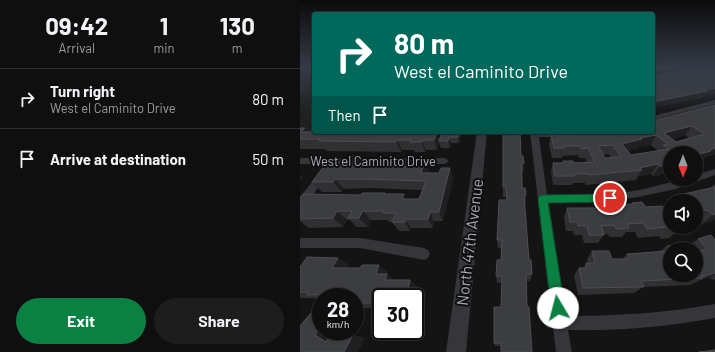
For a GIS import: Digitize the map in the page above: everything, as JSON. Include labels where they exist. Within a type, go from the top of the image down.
[{"type":"street","points":[[655,117],[715,102]]},
{"type":"street","name":"North 47th Avenue","points":[[456,352],[482,134]]},
{"type":"street","points":[[534,134],[564,352]]},
{"type":"street","points":[[550,134],[576,134]]},
{"type":"street","name":"West el Caminito Drive","points":[[300,161],[445,161]]},
{"type":"street","points":[[300,205],[332,161]]},
{"type":"street","points":[[703,176],[715,172]]},
{"type":"street","points":[[543,199],[595,199],[625,196],[674,186]]},
{"type":"street","points":[[300,243],[360,243],[424,254]]},
{"type":"street","points":[[560,323],[602,324],[644,321],[684,317],[715,311]]},
{"type":"shaded area","points":[[300,84],[312,84],[312,132],[300,132]]},
{"type":"shaded area","points":[[312,86],[312,109],[300,119],[300,96]]},
{"type":"building","points":[[655,84],[715,84],[715,88],[704,90],[707,91],[655,102]]},
{"type":"building","points":[[715,105],[715,148],[710,150],[711,151],[703,153],[703,146],[664,146],[663,145],[668,144],[656,135],[622,144],[631,155],[663,150],[663,166],[660,166],[658,164],[640,168],[642,170],[590,175],[574,174],[575,176],[555,176],[553,163],[563,163],[563,161],[573,161],[574,163],[595,162],[588,148],[582,149],[580,146],[563,146],[564,148],[554,148],[551,135],[655,134],[655,120]],"holes":[[[692,126],[705,134],[676,142],[664,133]],[[613,145],[621,157],[605,158],[598,146]]]},
{"type":"building","points":[[300,128],[305,128],[301,132],[312,132],[312,134],[436,134],[434,140],[422,140],[422,142],[410,142],[411,140],[397,140],[396,142],[319,141],[320,139],[300,139]]},
{"type":"building","points":[[441,134],[459,134],[458,137],[449,137],[448,141],[439,141]]},
{"type":"building","points":[[503,134],[520,134],[521,156],[523,156],[524,163],[521,163],[522,188],[525,188],[526,195],[524,195],[529,260],[531,260],[532,274],[526,274],[527,307],[529,307],[532,352],[501,352],[501,343],[494,343],[494,307],[501,307],[502,276],[496,276],[497,260],[501,260],[502,240],[497,240],[499,200],[507,200],[506,187],[503,187]]},
{"type":"building","points":[[335,162],[388,162],[385,167],[412,166],[414,162],[425,162],[421,173],[439,173],[441,168],[450,168],[439,212],[430,212],[428,219],[405,219],[405,222],[392,222],[396,213],[383,213],[383,211],[363,211],[359,218],[348,218],[352,211],[337,211],[333,218],[300,219],[303,212],[300,212],[300,198],[303,194],[361,195],[362,193],[385,193],[384,194],[404,194],[402,199],[419,199],[426,181],[335,179],[333,182],[312,182],[324,166],[332,166]]},
{"type":"building","points":[[715,187],[715,214],[713,215],[708,210],[703,211],[703,194],[684,194]]},
{"type":"building","points":[[642,202],[646,207],[663,206],[663,227],[647,229],[643,223],[627,224],[629,228],[616,229],[614,225],[601,226],[604,235],[589,235],[587,226],[578,226],[577,222],[570,222],[567,208],[595,208],[596,211],[618,210],[616,205],[633,204],[632,203]]},
{"type":"building","points":[[711,235],[715,240],[715,273],[703,277],[703,250],[707,249],[703,245],[703,242],[698,239]]},
{"type":"building","points":[[592,251],[609,251],[612,259],[629,259],[627,254],[663,251],[663,280],[641,281],[644,287],[583,288],[579,268],[587,268],[586,263],[595,263]]},
{"type":"building","points":[[307,257],[338,258],[332,268],[360,268],[362,265],[379,265],[376,274],[387,274],[385,280],[410,280],[408,288],[372,288],[372,303],[364,303],[364,288],[312,288],[312,295],[307,295],[308,292],[300,292],[301,266]]},
{"type":"building","points":[[311,313],[312,340],[323,340],[326,342],[327,340],[350,340],[344,352],[300,352],[300,326]]},
{"type":"building","points":[[715,350],[715,352],[699,352]]},
{"type":"route","points":[[558,308],[543,199],[568,200],[610,198]]}]
